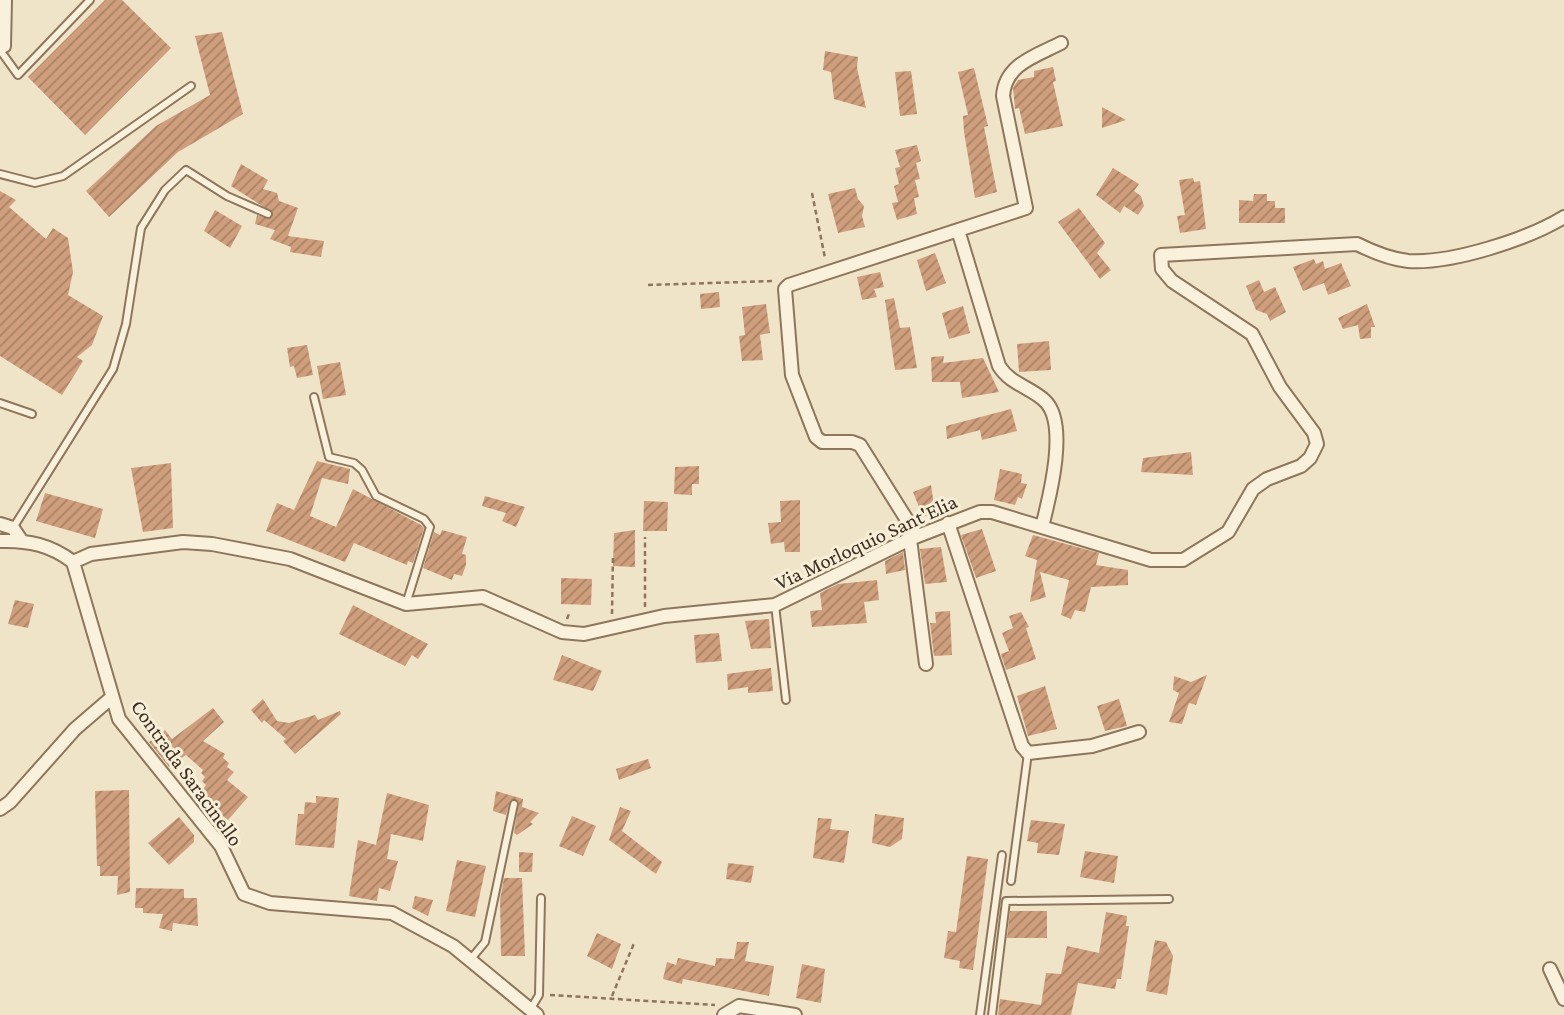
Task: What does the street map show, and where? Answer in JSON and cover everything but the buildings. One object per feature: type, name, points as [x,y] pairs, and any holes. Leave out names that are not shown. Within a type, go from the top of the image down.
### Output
[{"type":"street","points":[[0,49],[4,46],[5,0]]},
{"type":"street","points":[[926,664],[913,538],[860,445],[852,442],[822,442],[816,437],[792,375],[785,289],[789,285],[1026,208],[1003,96],[1004,83],[1013,68],[1061,43]]},
{"type":"street","name":"Via Morloquio Sant'Elia","points":[[73,562],[91,554],[183,542],[212,544],[290,559],[406,604],[483,597],[562,632],[584,634],[644,620],[775,605],[913,538],[980,512],[992,512],[1151,560],[1183,560],[1228,532],[1253,489],[1267,478],[1301,466],[1310,458],[1317,444],[1314,433],[1280,387],[1252,334],[1172,281],[1162,269],[1161,255],[1357,244],[1379,255],[1409,261],[1440,258],[1517,240],[1564,217]]},
{"type":"street","points":[[958,230],[999,366],[1013,383],[1044,399],[1053,415],[1056,463],[1042,527]]},
{"type":"street","points":[[948,523],[1022,746],[1027,753],[1092,746],[1139,732]]},
{"type":"street","points":[[0,524],[13,528],[21,540]]},
{"type":"street","points":[[0,541],[21,540],[55,549],[73,562]]},
{"type":"street","name":"Contrada Saracinello","points":[[73,562],[119,719],[221,846],[244,894],[270,903],[392,913],[453,946],[533,1012]]},
{"type":"street","points":[[0,809],[10,802],[75,729],[111,698]]},
{"type":"street","points":[[1550,969],[1564,999]]},
{"type":"street","points":[[725,1014],[738,1006],[796,1015]]},
{"type":"lane","points":[[0,49],[18,75],[90,0]]},
{"type":"lane","points":[[0,174],[35,183],[63,176],[191,86]]},
{"type":"lane","points":[[13,528],[113,369],[126,324],[141,228],[165,190],[186,170],[227,196],[268,214]]},
{"type":"lane","points":[[314,397],[329,457],[355,463],[362,470],[376,496],[424,519],[430,527],[406,604]]},
{"type":"lane","points":[[0,403],[32,414]]},
{"type":"lane","points":[[775,605],[786,700]]},
{"type":"lane","points":[[1011,881],[1027,753]]},
{"type":"lane","points":[[470,960],[485,942],[514,804]]},
{"type":"lane","points":[[981,1015],[1002,855]]},
{"type":"lane","points":[[533,1012],[540,995],[541,898]]},
{"type":"lane","points":[[992,1015],[1006,901],[1169,899]]},
{"type":"path","points":[[812,193],[828,272]]},
{"type":"path","points":[[648,285],[773,280],[785,289]]},
{"type":"path","points":[[644,620],[645,537]]},
{"type":"path","points":[[612,628],[613,555]]},
{"type":"path","points":[[612,996],[635,941]]},
{"type":"path","points":[[540,995],[612,996],[716,1005],[725,1014]]}]
